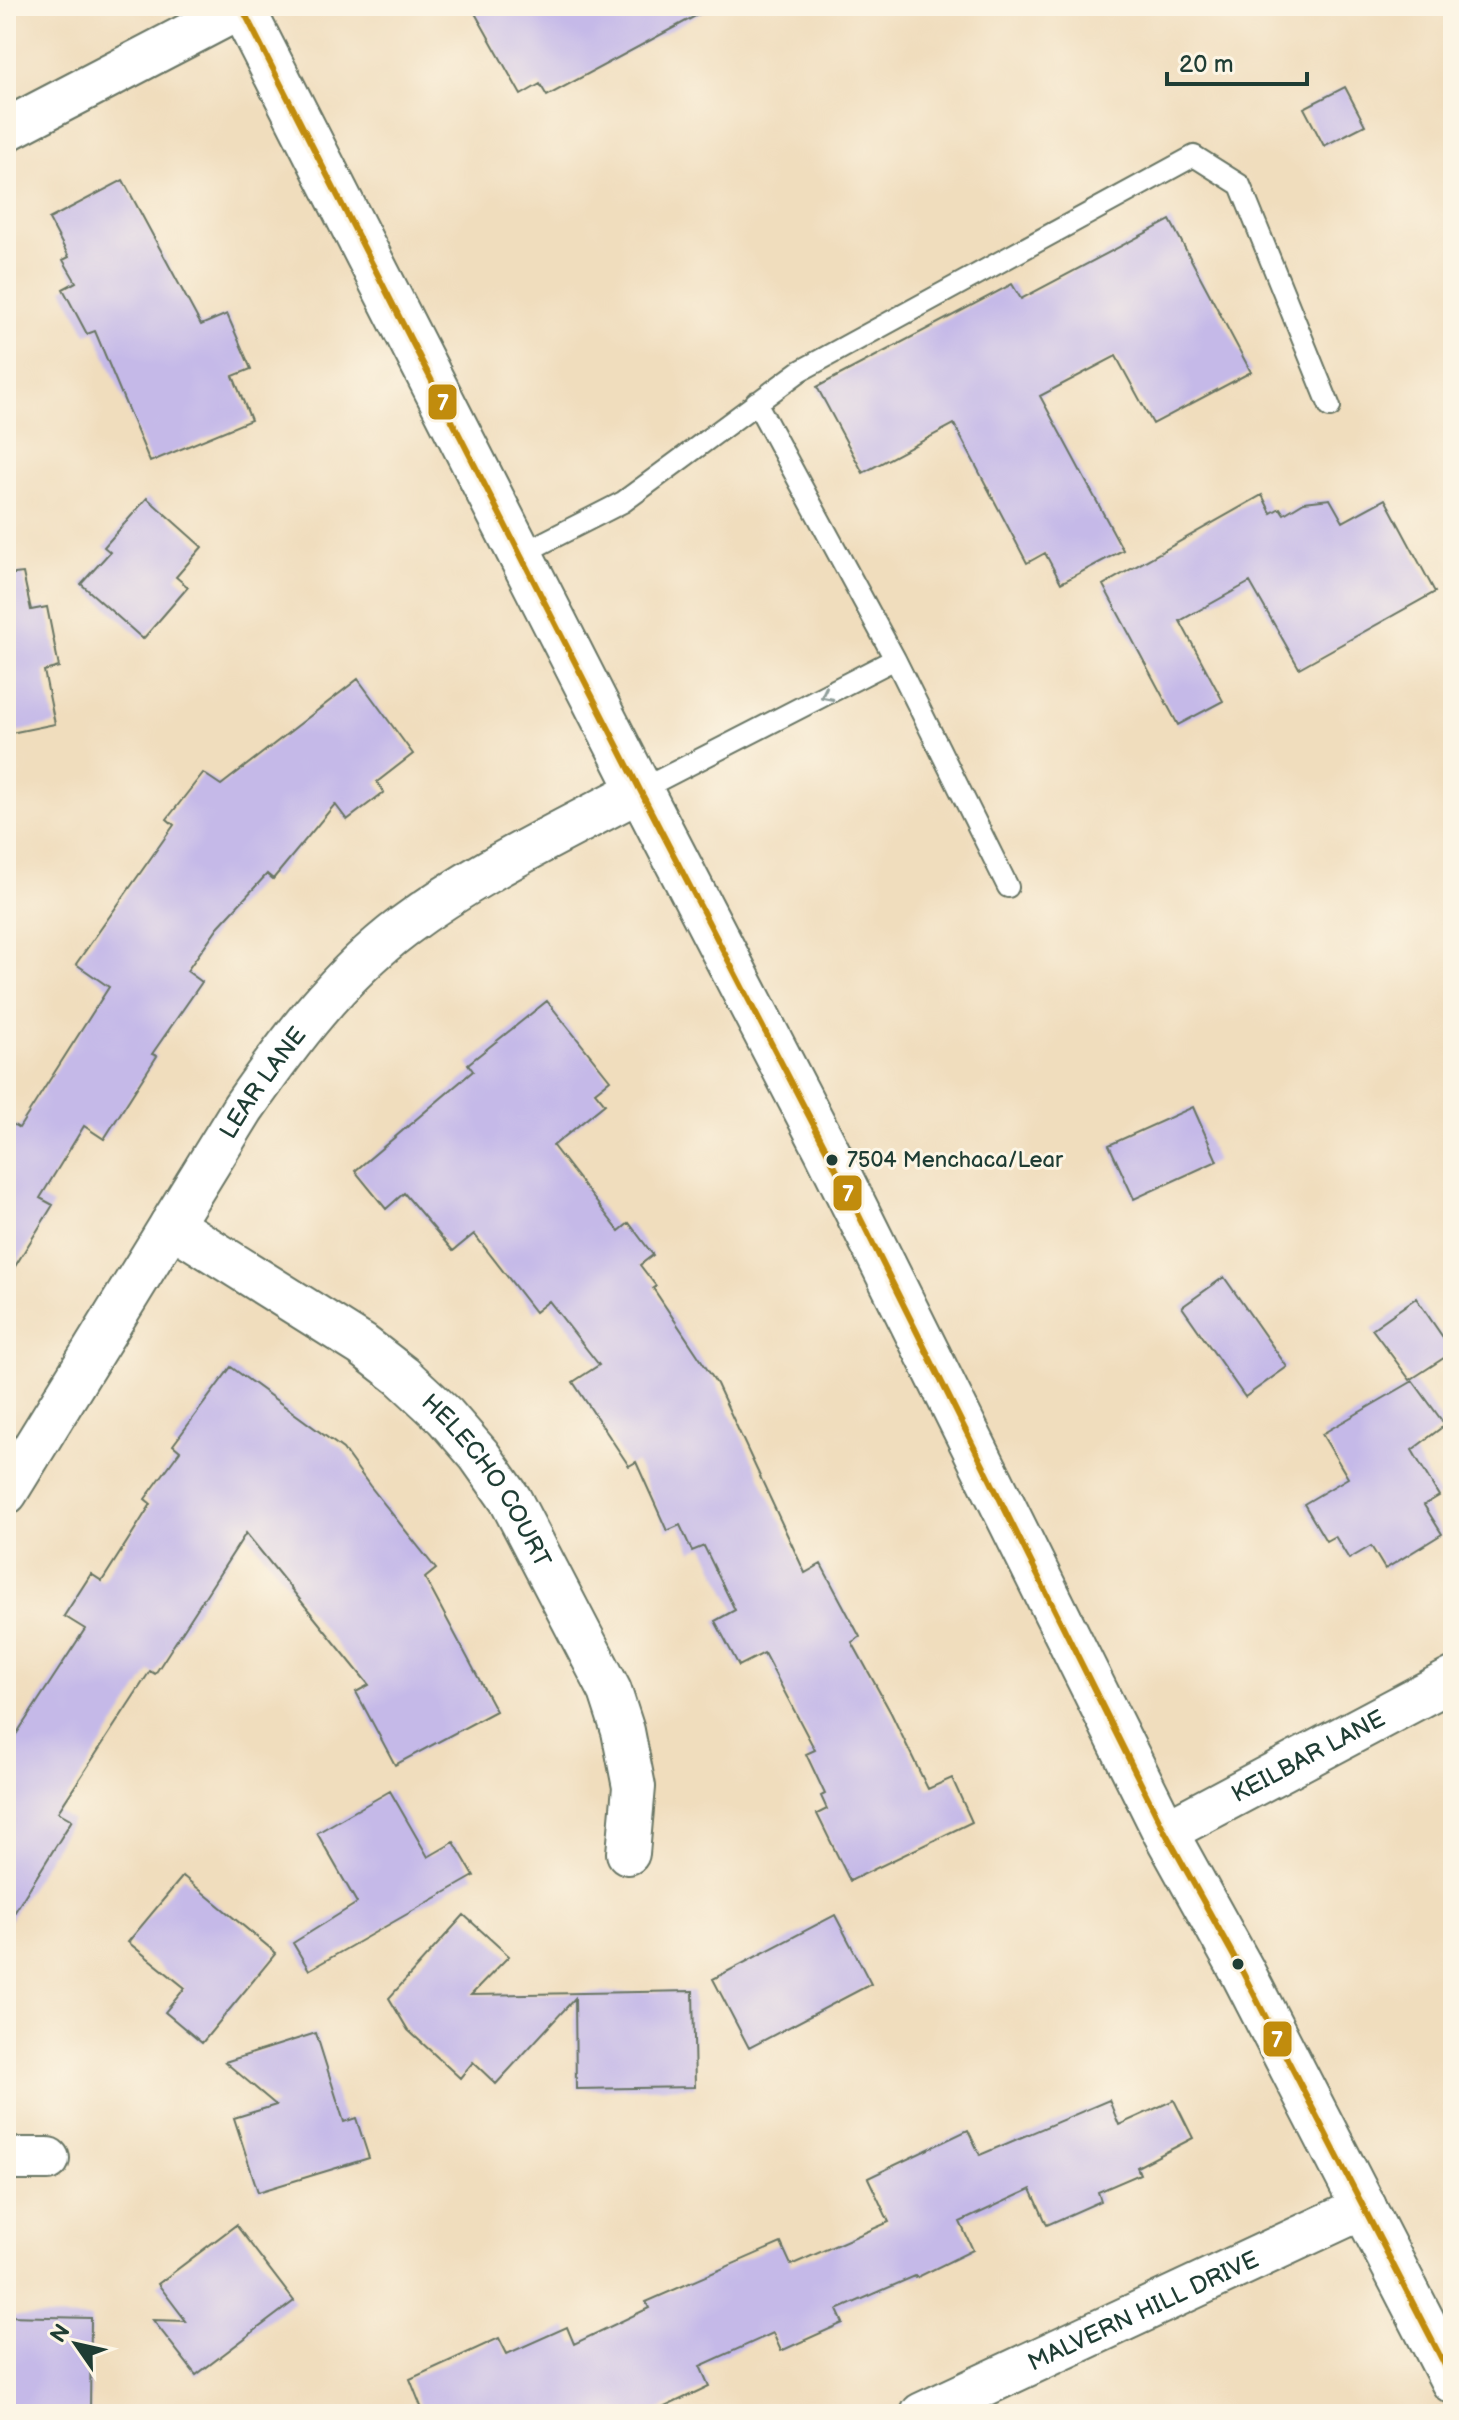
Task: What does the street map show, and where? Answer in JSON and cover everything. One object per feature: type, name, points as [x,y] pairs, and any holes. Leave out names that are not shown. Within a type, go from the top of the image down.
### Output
[{"type":"main road","points":[[242,7],[826,1149],[1165,1832],[1242,1971],[1453,2381]]},
{"type":"street","points":[[6,130],[242,7]]},
{"type":"street","name":"LEAR LANE","points":[[6,1493],[243,1108],[282,1052],[318,1009],[354,970],[401,928],[459,887],[640,790]]},
{"type":"street","name":"HELECHO COURT","points":[[171,1225],[362,1345],[445,1416],[479,1455],[510,1499],[610,1691],[623,1731],[634,1787],[628,1853]]},
{"type":"street","name":"KEILBAR LANE","points":[[1165,1832],[1453,1679]]},
{"type":"street","points":[[6,2159],[48,2159]]},
{"type":"street","name":"MALVERN HILL DRIVE","points":[[922,2414],[1365,2207]]},
{"type":"lane","points":[[521,554],[623,502],[800,371],[1194,156],[1240,185],[1330,407]]},
{"type":"lane","points":[[756,402],[895,659],[1008,887]]},
{"type":"lane","points":[[640,790],[895,659]]},
{"type":"building","points":[[471,6],[714,6],[547,96],[540,84],[521,95]]},
{"type":"building","points":[[1345,87],[1365,125],[1324,146],[1304,108]]},
{"type":"building","points":[[123,180],[201,325],[227,314],[251,369],[233,376],[251,420],[150,462],[95,331],[87,334],[63,289],[76,282],[63,260],[69,257],[49,219]]},
{"type":"building","points":[[1170,220],[1251,372],[1153,424],[1116,356],[1040,396],[1123,550],[1061,583],[1045,553],[1027,563],[954,424],[863,473],[817,387],[1012,284],[1021,299]]},
{"type":"building","points":[[1262,495],[1271,513],[1280,508],[1284,514],[1304,502],[1330,499],[1343,522],[1385,499],[1435,592],[1299,668],[1250,582],[1180,621],[1223,701],[1178,725],[1103,585]]},
{"type":"building","points":[[147,498],[202,547],[176,577],[188,587],[143,639],[81,584],[110,552],[104,547]]},
{"type":"building","points":[[23,573],[31,610],[47,607],[59,667],[44,671],[55,724],[6,734],[6,575]]},
{"type":"building","points":[[358,679],[413,754],[377,782],[384,792],[347,820],[335,804],[273,879],[267,874],[218,927],[187,971],[202,982],[152,1054],[157,1056],[104,1139],[84,1126],[40,1198],[53,1205],[6,1281],[6,1120],[19,1128],[109,987],[76,964],[174,825],[167,819],[203,773],[221,785]]},
{"type":"building","points":[[547,1001],[610,1080],[595,1092],[605,1104],[553,1146],[619,1231],[629,1223],[653,1255],[640,1265],[717,1384],[805,1573],[821,1564],[860,1637],[852,1642],[928,1789],[952,1778],[972,1822],[850,1881],[817,1814],[827,1809],[821,1796],[825,1794],[806,1754],[815,1750],[764,1653],[739,1666],[715,1621],[735,1610],[704,1546],[692,1551],[680,1525],[667,1531],[636,1462],[629,1466],[573,1382],[599,1365],[549,1301],[535,1312],[474,1234],[453,1251],[404,1193],[386,1209],[355,1171],[473,1071],[468,1064]]},
{"type":"building","points":[[1193,1107],[1217,1161],[1134,1199],[1109,1145]]},
{"type":"building","points":[[1224,1277],[1287,1367],[1245,1397],[1182,1307]]},
{"type":"building","points":[[1416,1298],[1453,1352],[1410,1380],[1372,1329]]},
{"type":"building","points":[[231,1367],[343,1449],[436,1569],[425,1578],[496,1711],[395,1765],[356,1692],[369,1685],[246,1533],[155,1674],[150,1671],[58,1812],[72,1820],[6,1926],[6,1750],[85,1629],[64,1616],[91,1574],[102,1581],[151,1504],[145,1499],[180,1451],[173,1445]]},
{"type":"building","points":[[1413,1381],[1445,1425],[1412,1450],[1439,1496],[1424,1505],[1442,1534],[1385,1569],[1371,1546],[1349,1559],[1335,1536],[1326,1541],[1304,1504],[1348,1478],[1322,1434]]},
{"type":"building","points":[[390,1791],[428,1857],[454,1842],[474,1876],[309,1970],[293,1943],[357,1903],[317,1833]]},
{"type":"building","points":[[183,1876],[276,1953],[202,2043],[165,2012],[185,1988],[128,1942]]},
{"type":"building","points":[[464,1915],[509,1956],[471,1995],[693,1991],[695,2087],[576,2089],[575,1998],[496,2084],[473,2062],[460,2078],[408,2030],[389,1998]]},
{"type":"building","points":[[835,1915],[871,1984],[749,2048],[713,1979]]},
{"type":"building","points":[[316,2033],[344,2122],[356,2118],[369,2158],[258,2192],[234,2118],[276,2105],[225,2062]]},
{"type":"building","points":[[1109,2100],[1119,2125],[1174,2100],[1193,2138],[1137,2167],[1140,2174],[1098,2192],[1101,2201],[1047,2225],[1031,2189],[960,2222],[973,2250],[916,2278],[837,2310],[843,2323],[781,2351],[773,2333],[700,2366],[709,2386],[650,2414],[424,2414],[410,2379],[499,2338],[507,2354],[567,2327],[574,2344],[649,2308],[646,2302],[781,2243],[791,2265],[889,2222],[868,2178],[968,2130],[980,2155]]},
{"type":"building","points":[[236,2225],[294,2301],[196,2375],[153,2320],[186,2321],[158,2284]]},
{"type":"building","points":[[6,2316],[91,2318],[90,2414],[6,2414]]},
{"type":"transit line","name":"7","points":[[241,6],[826,1149],[1165,1832],[1242,1971],[1453,2381]]},
{"type":"place","name":"7504 Menchaca/Lear","points":[[832,1160]]}]
